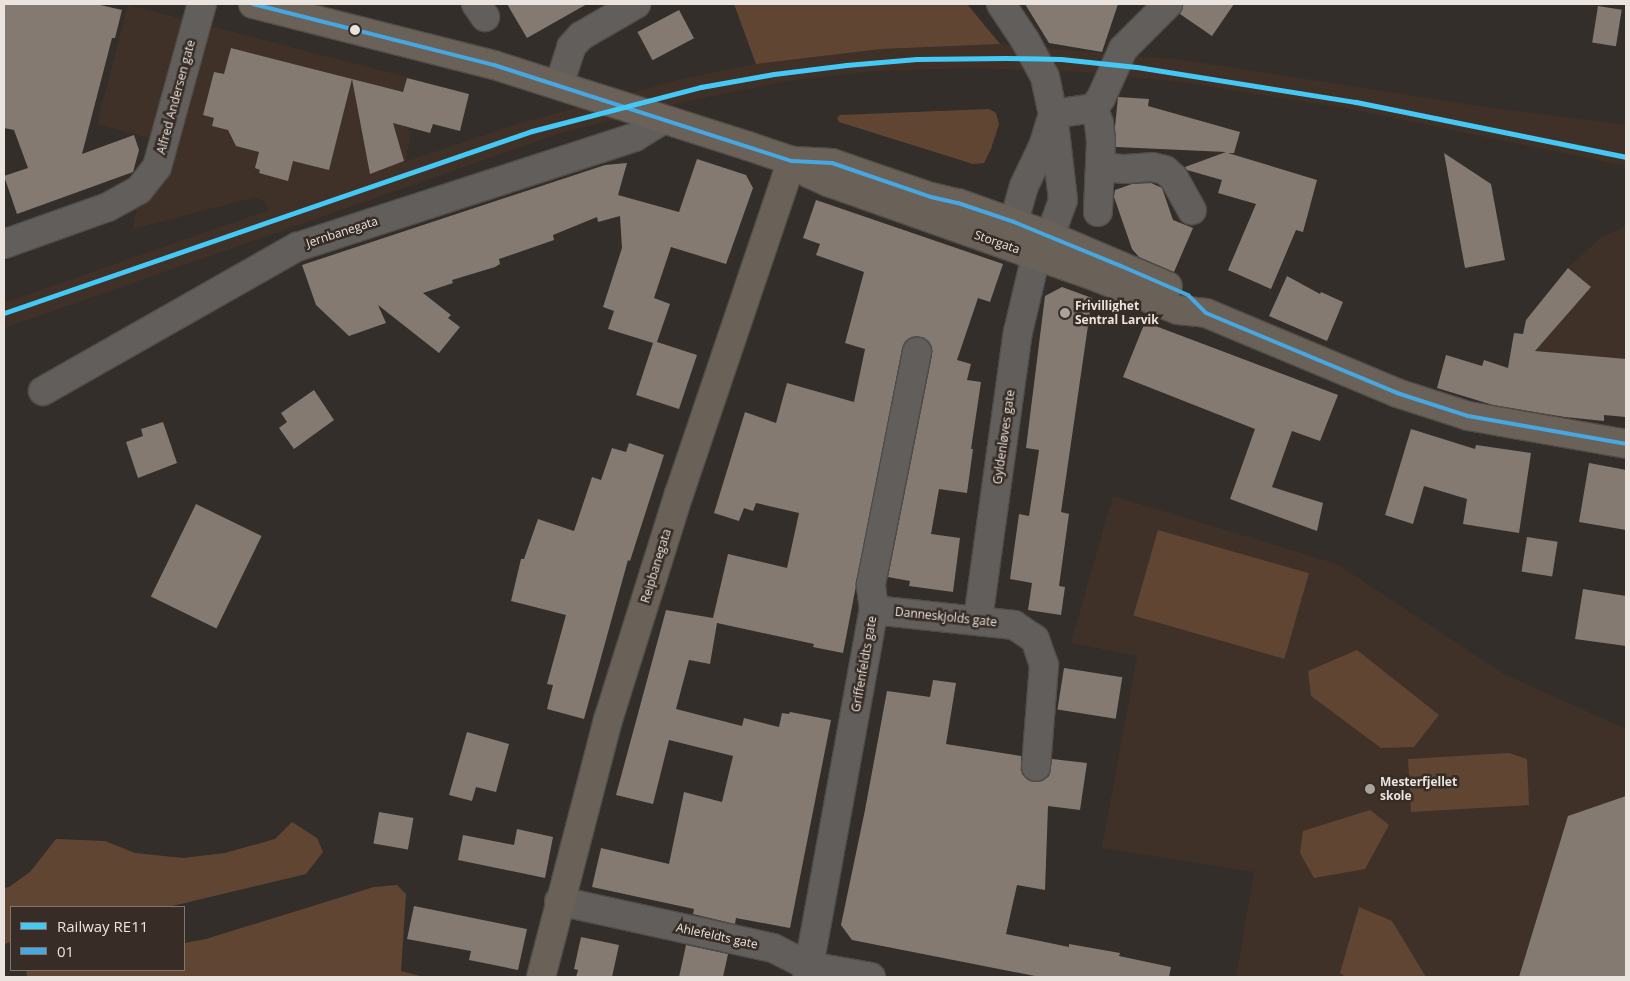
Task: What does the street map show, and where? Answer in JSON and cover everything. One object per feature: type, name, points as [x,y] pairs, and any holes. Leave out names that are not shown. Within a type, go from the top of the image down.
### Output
[{"type":"main road","name":"Storgata","points":[[253,4],[484,63],[559,85],[792,161],[832,163],[1014,222]]},
{"type":"main road","name":"Storgata","points":[[792,161],[810,174],[828,182],[1037,248],[1178,310],[1206,313],[1397,393],[1468,416],[1626,444]]},
{"type":"main road","name":"Reipbanegata","points":[[541,977],[559,901],[608,720],[659,556],[792,161]]},
{"type":"street","name":"Alfred Andersen gate","points":[[4,244],[108,207],[139,190],[157,167],[202,4]]},
{"type":"street","points":[[559,85],[570,47],[581,36],[636,4]]},
{"type":"street","name":"Gyldenløves gate","points":[[978,619],[1018,332],[1037,248],[1063,200],[1053,114],[1045,77],[1025,40],[1000,4]]},
{"type":"street","points":[[1037,248],[1014,222],[1024,186],[1044,144],[1053,114],[1094,108],[1101,98],[1123,49],[1168,4]]},
{"type":"street","points":[[1094,108],[1099,123],[1098,212]]},
{"type":"street","name":"Jernbanegata","points":[[43,391],[297,247],[635,137],[662,120]]},
{"type":"street","points":[[1100,167],[1125,169],[1152,167],[1165,170],[1174,178],[1192,210]]},
{"type":"street","name":"Griffenfeldts gate","points":[[808,972],[874,610],[870,584],[917,352]]},
{"type":"street","name":"Danneskjolds gate","points":[[874,610],[978,619],[1014,625],[1035,640],[1044,665],[1036,767]]},
{"type":"street","name":"Ahlefeldts gate","points":[[559,901],[773,948],[808,972],[871,977]]},
{"type":"shaded area","points":[[734,4],[967,4],[1000,44],[881,49],[756,64]]},
{"type":"shaded area","points":[[128,5],[407,77],[395,118],[411,132],[405,162],[521,123],[682,79],[756,64],[881,49],[1000,44],[1183,60],[1492,108],[1626,125],[1626,166],[1350,109],[1180,82],[1083,72],[971,68],[875,71],[787,81],[688,101],[561,133],[4,328],[4,303],[269,210],[264,202],[256,197],[133,229],[149,138],[97,124]]},
{"type":"shaded area","points":[[989,109],[996,113],[999,124],[991,149],[984,163],[973,164],[839,122],[837,118],[840,115]]},
{"type":"shaded area","points":[[1626,226],[1626,417],[1604,415],[1604,421],[1523,413],[1537,306],[1568,268],[1599,239]]},
{"type":"shaded area","name":"Mesterfjellet skole","points":[[1113,496],[1337,564],[1504,674],[1626,729],[1626,977],[1236,977],[1254,872],[1102,848],[1137,656],[1071,643]]},
{"type":"shaded area","points":[[1158,530],[1309,573],[1284,659],[1133,616]]},
{"type":"shaded area","points":[[1357,650],[1439,715],[1414,747],[1381,748],[1311,696],[1308,671]]},
{"type":"shaded area","points":[[1509,753],[1527,759],[1529,805],[1411,812],[1408,759]]},
{"type":"shaded area","points":[[1370,810],[1389,825],[1365,869],[1314,878],[1300,853],[1303,831]]},
{"type":"shaded area","points":[[292,822],[317,838],[323,852],[306,874],[172,906],[10,906],[10,942],[4,944],[4,888],[9,887],[30,872],[56,839],[105,841],[135,853],[183,858],[225,853],[275,839]]},
{"type":"shaded area","points":[[397,885],[406,894],[401,971],[424,977],[27,977],[26,971],[185,971],[185,943],[206,939],[374,887]]},
{"type":"shaded area","points":[[1359,907],[1392,921],[1426,977],[1346,977],[1340,973]]},
{"type":"building","points":[[4,4],[96,4],[122,10],[115,38],[112,38],[82,154],[134,135],[139,150],[133,172],[17,214],[4,176],[28,168],[14,130],[4,128]]},
{"type":"building","points":[[507,4],[587,4],[527,38]]},
{"type":"building","points":[[1025,4],[1118,4],[1102,52],[1049,43]]},
{"type":"building","points":[[1183,4],[1234,4],[1212,36],[1180,14]]},
{"type":"building","points":[[1598,6],[1622,10],[1616,46],[1592,43]]},
{"type":"building","points":[[679,10],[694,38],[653,60],[638,32]]},
{"type":"building","points":[[231,48],[352,79],[329,170],[293,161],[288,181],[259,173],[260,170],[255,168],[259,152],[236,146],[228,130],[212,126],[214,118],[203,115],[214,72],[224,74]]},
{"type":"building","points":[[407,78],[469,94],[460,131],[433,124],[430,133],[393,123],[404,161],[370,174],[352,79],[403,92]]},
{"type":"building","points":[[1118,97],[1149,99],[1148,106],[1240,132],[1234,153],[1228,153],[1317,180],[1303,232],[1296,230],[1271,289],[1228,270],[1256,204],[1218,193],[1222,180],[1187,170],[1185,167],[1226,152],[1116,147],[1115,127]]},
{"type":"building","points":[[1444,153],[1491,184],[1505,260],[1465,268]]},
{"type":"building","points":[[697,159],[746,175],[753,188],[726,264],[671,247],[654,298],[670,304],[657,342],[697,355],[679,409],[636,395],[653,343],[608,329],[614,311],[603,307],[622,248],[620,216],[598,222],[597,217],[553,235],[554,240],[499,259],[500,264],[495,267],[452,280],[453,283],[423,293],[451,315],[448,318],[460,327],[439,353],[378,305],[386,323],[349,336],[316,305],[302,265],[605,165],[627,163],[618,195],[679,212]]},
{"type":"building","points":[[1151,183],[1162,188],[1173,220],[1193,228],[1174,272],[1139,257],[1132,249],[1114,197],[1115,190],[1132,184]]},
{"type":"building","points":[[816,200],[1003,264],[990,302],[978,298],[957,360],[971,364],[967,380],[981,382],[971,449],[973,449],[967,493],[939,489],[931,534],[960,538],[953,592],[909,586],[910,581],[888,577],[932,355],[932,347],[928,341],[920,337],[912,337],[906,341],[902,349],[843,653],[813,647],[814,644],[717,623],[710,664],[689,660],[676,709],[742,726],[744,718],[779,727],[782,713],[789,714],[790,712],[831,720],[790,928],[736,918],[735,924],[693,914],[694,909],[592,887],[601,848],[669,864],[684,792],[722,802],[733,756],[669,740],[653,804],[616,795],[666,610],[713,618],[728,554],[787,568],[799,513],[756,503],[753,511],[744,508],[739,521],[714,513],[745,412],[776,423],[787,383],[854,402],[865,349],[845,343],[864,272],[816,255],[820,244],[803,238]]},
{"type":"building","points":[[1568,268],[1591,287],[1535,351],[1626,359],[1626,417],[1604,415],[1604,421],[1565,417],[1493,405],[1437,388],[1446,355],[1482,366],[1484,360],[1508,368],[1514,333],[1523,334],[1526,320]]},
{"type":"building","points":[[1287,276],[1320,294],[1321,292],[1343,302],[1327,341],[1269,316]]},
{"type":"building","points":[[1062,287],[1092,298],[1061,512],[1069,514],[1059,586],[1065,587],[1061,615],[1028,610],[1032,583],[1010,579],[1019,514],[1029,516],[1039,450],[1026,448],[1045,296]]},
{"type":"building","points":[[1145,322],[1338,395],[1320,441],[1292,431],[1272,487],[1323,503],[1317,531],[1230,499],[1255,429],[1123,377]]},
{"type":"building","points":[[314,390],[334,420],[294,449],[279,428],[287,422],[281,413]]},
{"type":"building","points":[[163,422],[177,463],[138,478],[126,442],[143,436],[141,429]]},
{"type":"building","points":[[1411,429],[1475,449],[1476,445],[1531,453],[1519,533],[1463,524],[1467,499],[1424,486],[1413,524],[1385,515]]},
{"type":"building","points":[[629,443],[664,455],[630,561],[628,560],[584,719],[547,709],[553,685],[547,684],[566,615],[511,601],[521,559],[524,559],[538,519],[574,531],[592,477],[601,480],[612,448],[626,452]]},
{"type":"building","points":[[1589,463],[1626,470],[1626,530],[1579,522]]},
{"type":"building","points":[[196,504],[262,536],[216,629],[151,597]]},
{"type":"building","points":[[1527,537],[1558,542],[1552,576],[1522,572]]},
{"type":"building","points":[[1583,589],[1626,596],[1626,646],[1575,639]]},
{"type":"building","points":[[1064,668],[1122,677],[1116,719],[1057,709]]},
{"type":"building","points":[[933,680],[956,683],[946,744],[1021,756],[1022,774],[1028,780],[1034,782],[1042,781],[1049,776],[1052,759],[1087,763],[1080,810],[1048,806],[1045,890],[1017,885],[1006,934],[1069,947],[1069,944],[1120,953],[1119,956],[1171,967],[1169,977],[1040,977],[852,940],[841,925],[887,691],[930,697]]},
{"type":"building","points":[[467,732],[509,744],[496,792],[476,787],[472,801],[449,795]]},
{"type":"building","points":[[1626,796],[1626,977],[1519,977],[1568,816]]},
{"type":"building","points":[[379,812],[413,818],[408,850],[373,844]]},
{"type":"building","points":[[517,829],[553,837],[545,878],[458,860],[463,835],[514,845]]},
{"type":"building","points":[[414,906],[527,929],[518,970],[469,960],[471,951],[407,939]]},
{"type":"building","points":[[581,937],[619,945],[612,977],[576,977],[578,970],[574,969]]},
{"type":"building","points":[[686,945],[728,954],[723,977],[679,977]]},
{"type":"rail line","name":"RE11","points":[[4,313],[532,131],[701,87],[774,74],[846,65],[917,59],[1006,58],[1061,59],[1137,67],[1356,102],[1626,157]]},
{"type":"transit line","name":"01","points":[[253,4],[494,65],[792,161],[832,163],[931,197],[958,203],[1014,222],[1121,266],[1188,295],[1206,313],[1397,393],[1468,416],[1626,444]]},
{"type":"place","name":"Frivillighet Sentral Larvik","points":[[1065,313]]},
{"type":"place","name":"Mesterfjellet skole","points":[[1370,789]]}]
